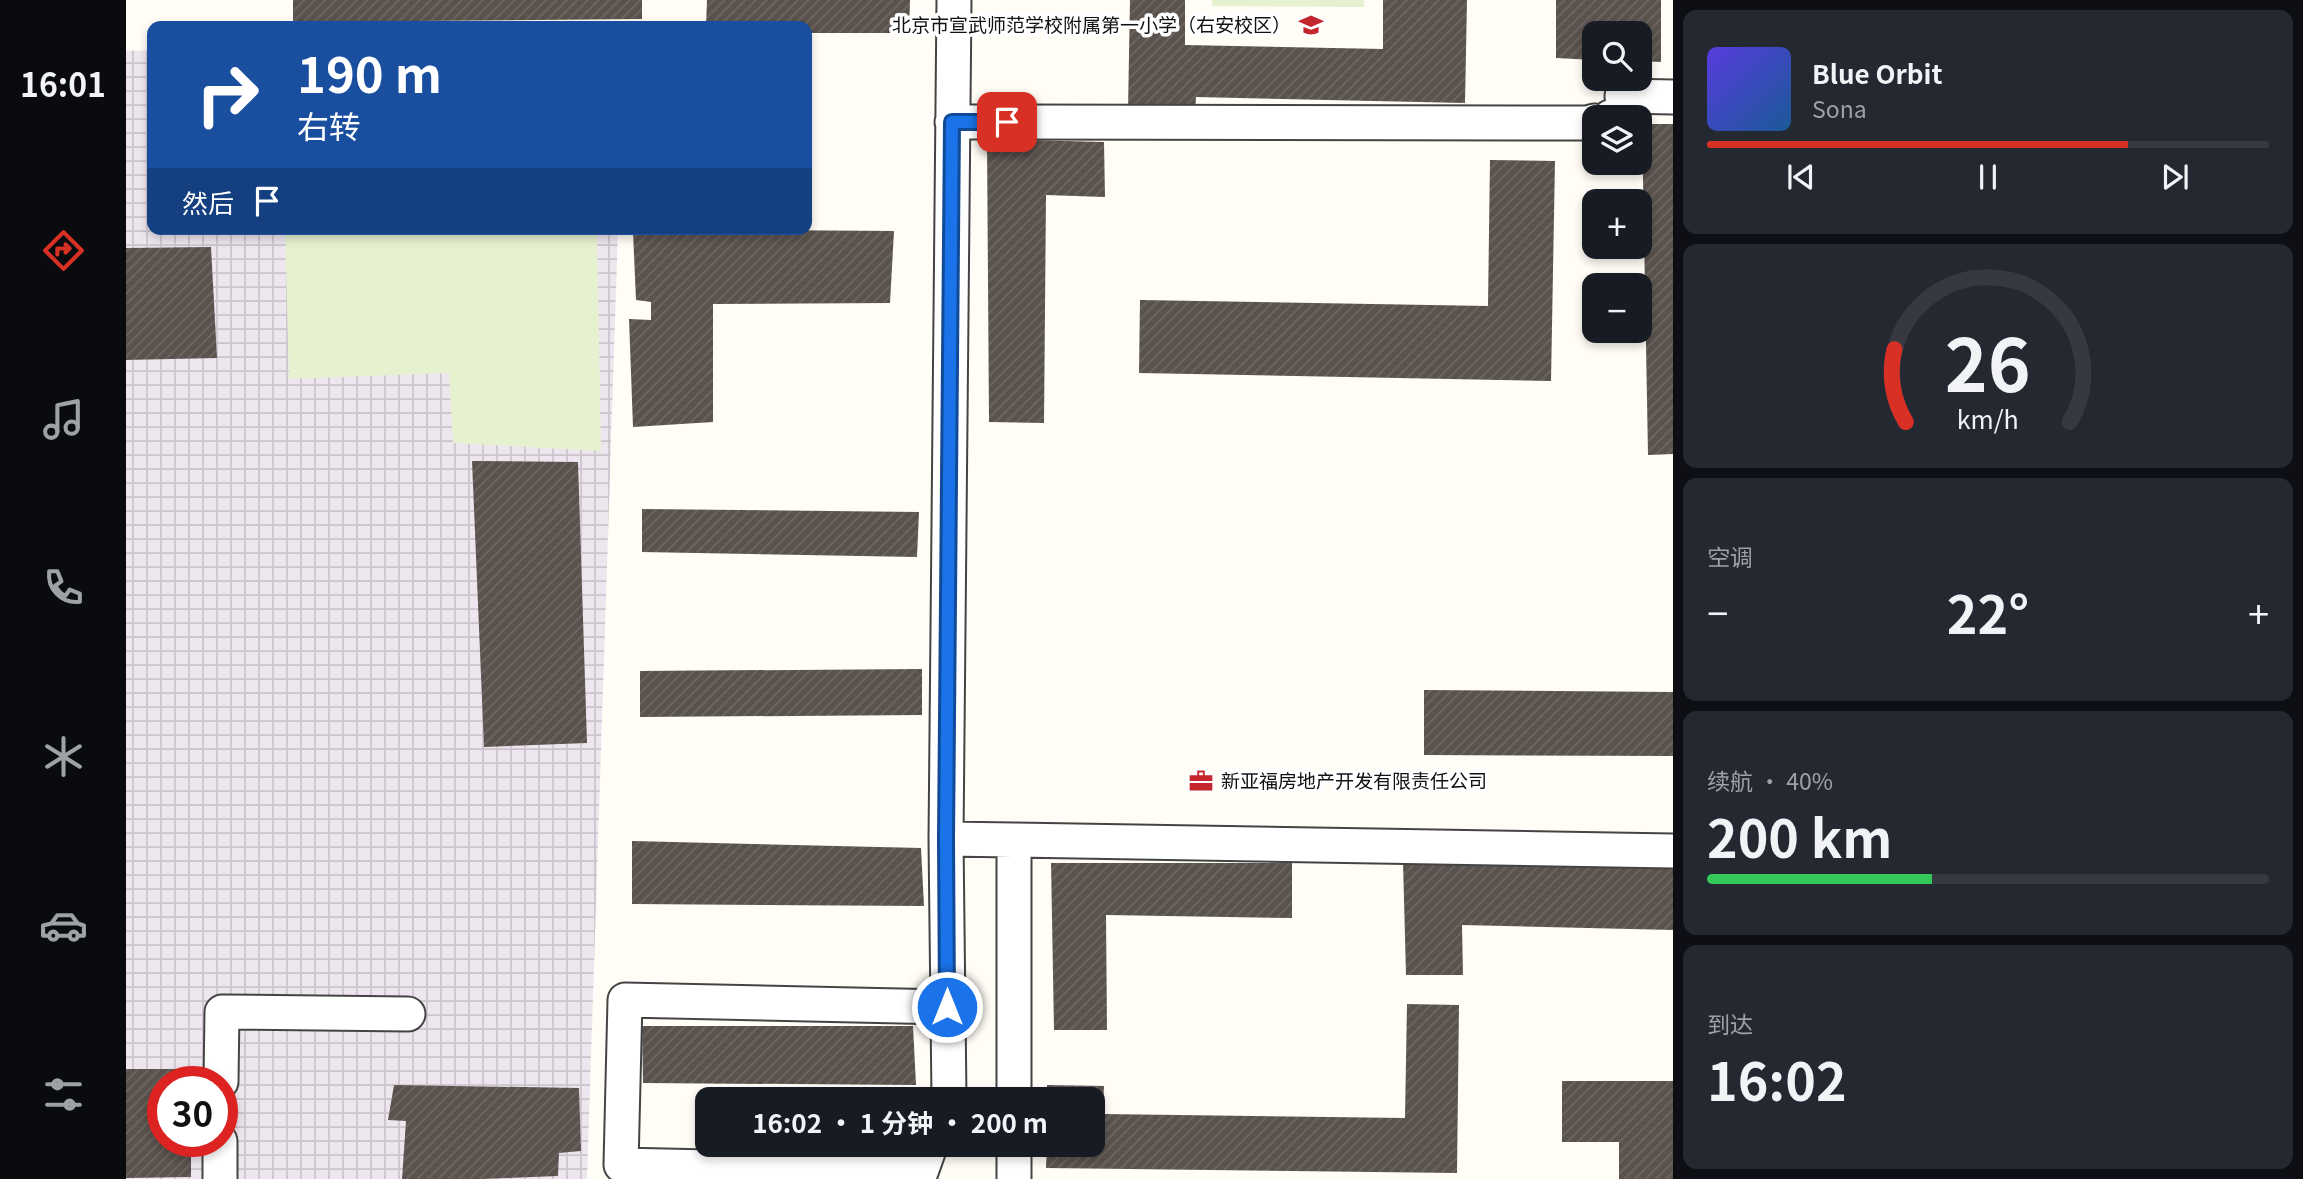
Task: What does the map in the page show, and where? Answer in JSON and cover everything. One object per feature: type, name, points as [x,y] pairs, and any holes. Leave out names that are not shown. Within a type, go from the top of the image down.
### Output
[{"type":"street","points":[[949,1087],[946,839],[954,0]]},
{"type":"street","points":[[1623,105],[1622,96],[1673,97]]},
{"type":"street","points":[[952,122],[1582,121]]},
{"type":"street","points":[[946,839],[1673,851]]},
{"type":"street","points":[[1014,840],[1014,1087]]},
{"type":"street","points":[[926,1157],[920,1172],[621,1165],[625,1000],[947,1007]]},
{"type":"street","points":[[221,1066],[222,1012],[408,1014]]},
{"type":"street","points":[[220,1157],[220,1179]]},
{"type":"street","points":[[1014,1157],[1014,1179]]},
{"type":"shaded area","points":[[147,50],[147,235],[618,235],[587,1179],[126,1179],[126,51]]},
{"type":"green space","points":[[1212,0],[1364,0],[1364,7],[1212,6]]},
{"type":"green space","points":[[285,235],[597,235],[601,451],[453,443],[449,373],[289,379]]},
{"type":"building","points":[[293,0],[642,0],[642,19],[293,21]]},
{"type":"building","points":[[707,0],[910,0],[909,33],[812,33],[812,21],[706,21]]},
{"type":"building","points":[[1130,0],[1185,0],[1185,45],[1383,49],[1383,0],[1467,0],[1465,103],[1196,97],[1195,112],[1128,111]]},
{"type":"building","points":[[1556,0],[1661,0],[1661,62],[1652,62],[1652,21],[1582,21],[1582,59],[1556,58]]},
{"type":"building","points":[[1652,124],[1673,124],[1673,454],[1648,455],[1646,343],[1652,343],[1652,273],[1645,273],[1644,259],[1652,259],[1652,189],[1643,189],[1643,175],[1652,175]]},
{"type":"building","points":[[987,139],[1104,142],[1105,197],[1046,195],[1044,423],[989,422]]},
{"type":"building","points":[[1490,160],[1555,161],[1551,381],[1139,373],[1140,300],[1488,306]]},
{"type":"building","points":[[812,230],[894,231],[890,303],[713,304],[713,422],[633,427],[629,319],[651,320],[651,302],[636,300],[633,235],[812,235]]},
{"type":"building","points":[[211,247],[217,358],[126,360],[126,248]]},
{"type":"building","points":[[472,461],[578,462],[587,743],[484,747]]},
{"type":"building","points":[[642,509],[919,512],[917,557],[642,552]]},
{"type":"building","points":[[922,669],[922,715],[640,717],[640,671]]},
{"type":"building","points":[[1424,690],[1673,692],[1673,756],[1424,755]]},
{"type":"building","points":[[632,841],[921,848],[924,906],[632,904]]},
{"type":"building","points":[[1403,862],[1673,867],[1673,930],[1462,925],[1463,975],[1406,975]]},
{"type":"building","points":[[1051,863],[1292,863],[1292,918],[1106,915],[1107,1030],[1054,1030]]},
{"type":"building","points":[[1407,1004],[1459,1005],[1457,1173],[1046,1168],[1046,1157],[1105,1157],[1105,1114],[1405,1118]]},
{"type":"building","points":[[642,1026],[913,1026],[916,1085],[643,1083]]},
{"type":"building","points":[[126,1069],[147,1069],[147,1157],[191,1157],[191,1177],[126,1178]]},
{"type":"building","points":[[1562,1081],[1673,1081],[1673,1179],[1619,1179],[1619,1142],[1562,1142]]},
{"type":"building","points":[[394,1085],[579,1088],[581,1151],[559,1153],[558,1176],[402,1179],[406,1121],[388,1120]]},
{"type":"building","points":[[1047,1085],[1104,1086],[1047,1087]]},
{"type":"place","name":"北京市宣武师范学校附属第一小学（右安校区）","points":[[1311,25]]},
{"type":"place","name":"新亚福房地产开发有限责任公司","points":[[1201,781]]},
{"type":"route","points":[[947,1007],[952,122],[1007,122]]}]
